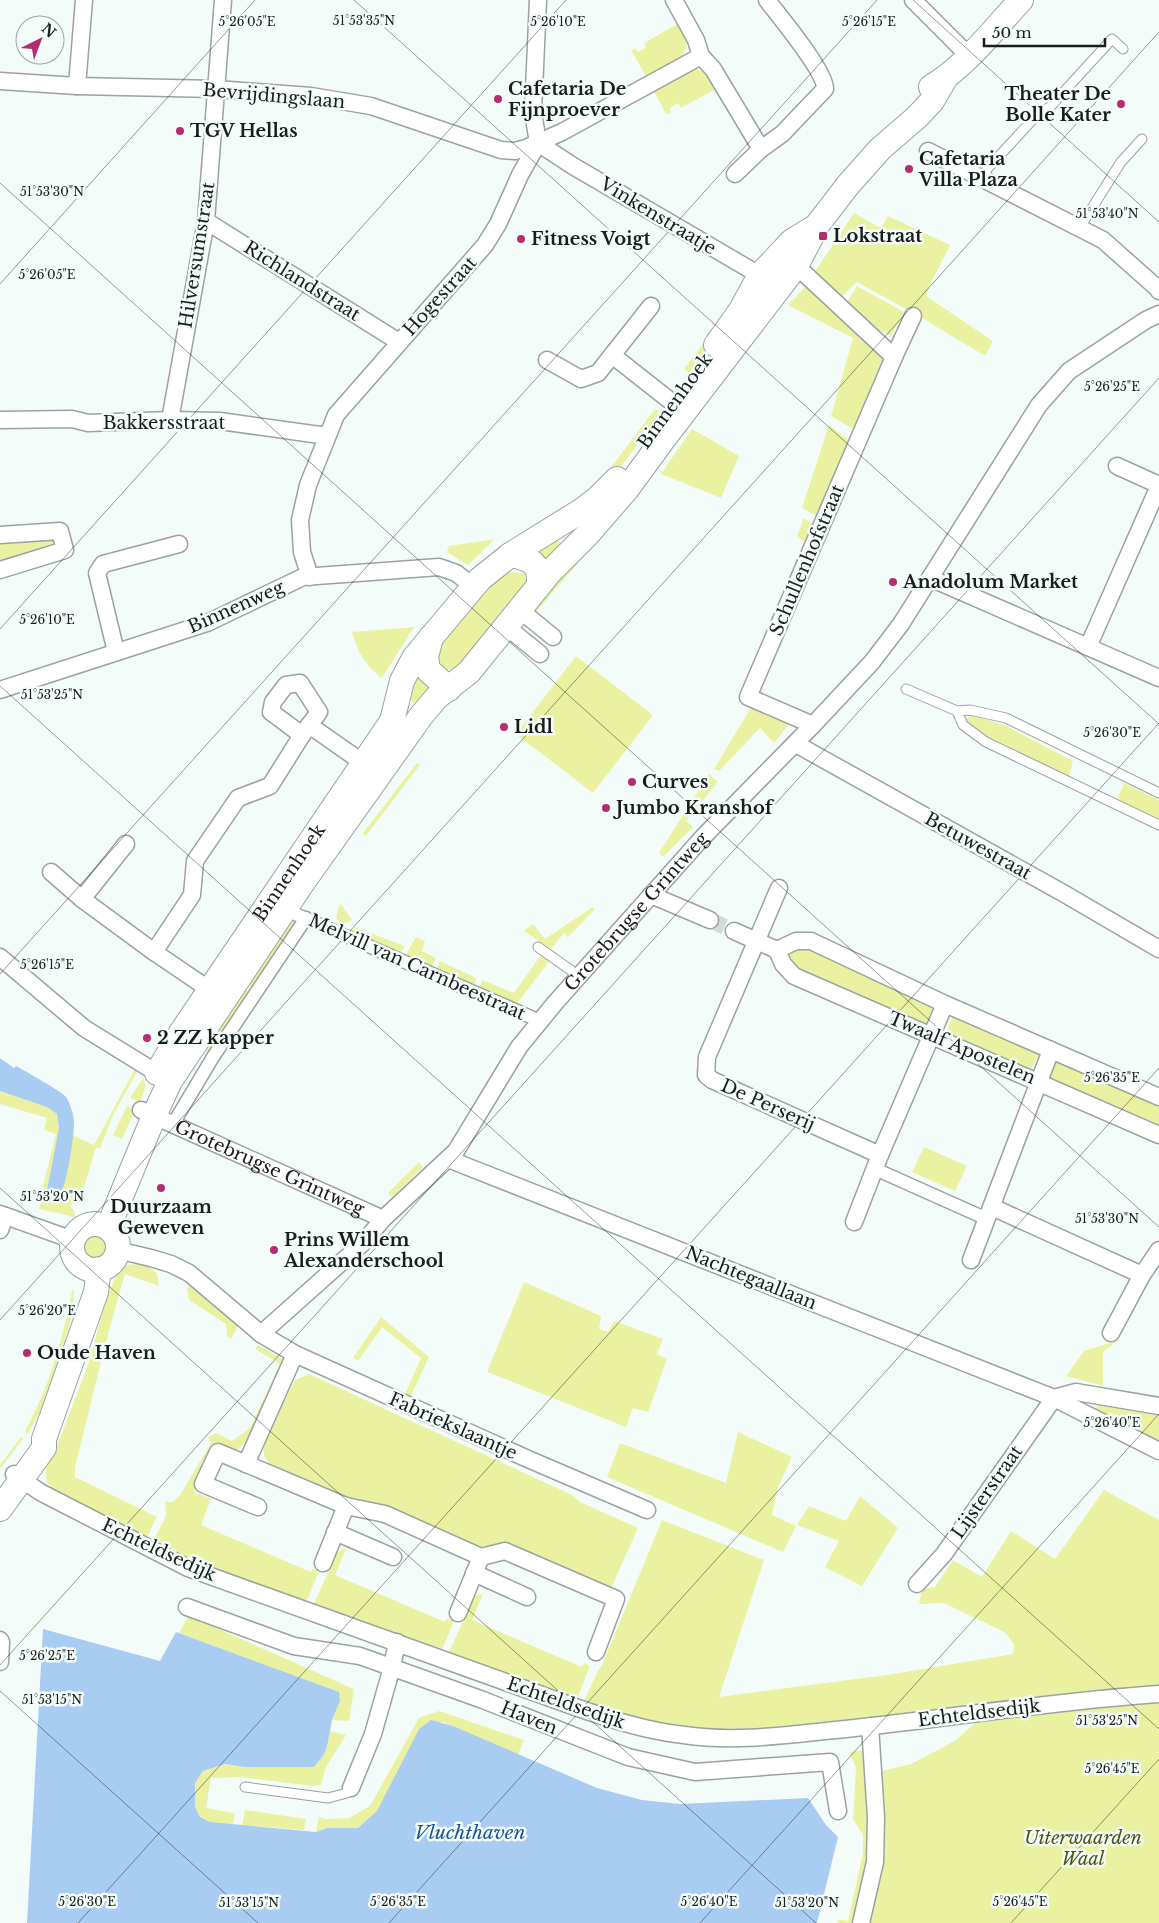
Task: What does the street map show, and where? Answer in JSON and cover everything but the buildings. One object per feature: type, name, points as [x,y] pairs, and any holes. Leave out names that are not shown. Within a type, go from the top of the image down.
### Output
[{"type":"main road","points":[[969,56],[1021,0]]},
{"type":"main road","name":"Binnenhoek","points":[[156,1116],[158,1074],[180,1034],[372,768],[437,697],[469,672],[539,586],[627,489],[662,441],[770,282],[792,241],[818,224],[848,185],[880,149],[907,108],[925,91],[945,79],[969,56]]},
{"type":"main road","name":"Binnenhoek","points":[[158,1074],[301,885],[372,768],[392,721],[399,690],[406,672],[414,658],[470,584],[510,555],[598,498],[614,483],[741,310],[770,282]]},
{"type":"main road","points":[[510,555],[520,556],[533,562],[539,571],[539,586]]},
{"type":"main road","name":"Binnenhoek","points":[[432,635],[426,657],[428,670],[430,674],[449,689]]},
{"type":"main road","name":"Grotebrugse Grintweg","points":[[104,1226],[156,1116]]},
{"type":"main road","points":[[85,1226],[104,1226],[115,1237],[118,1250],[113,1260],[105,1268],[94,1269],[84,1267],[76,1260],[72,1250],[73,1240],[80,1229],[85,1226]]},
{"type":"main road","points":[[0,1509],[12,1480],[44,1448],[44,1439],[96,1292],[94,1269]]},
{"type":"street","points":[[77,86],[84,0]]},
{"type":"street","name":"Hilversumstraat","points":[[170,420],[206,221],[223,0]]},
{"type":"street","points":[[538,0],[533,112],[538,143]]},
{"type":"street","points":[[674,0],[696,40],[700,56],[713,70],[761,149]]},
{"type":"street","points":[[735,174],[761,149],[782,134],[822,93],[825,86],[814,65],[767,0]]},
{"type":"street","points":[[913,0],[969,56]]},
{"type":"street","name":"Bevrijdingslaan","points":[[0,81],[77,86],[216,89],[311,96],[372,106],[501,150],[515,151],[538,143],[574,126],[700,56]]},
{"type":"street","name":"Hogestraat","points":[[310,577],[302,552],[300,520],[308,485],[336,415],[485,245],[498,224],[520,176],[538,143]]},
{"type":"street","name":"Vinkenstraatje","points":[[538,143],[573,166],[770,282]]},
{"type":"street","points":[[928,151],[1103,240],[1158,288],[1159,291]]},
{"type":"street","name":"Richlandstraat","points":[[206,221],[399,342]]},
{"type":"street","points":[[805,274],[894,357]]},
{"type":"street","points":[[547,360],[580,379],[598,373],[651,306]]},
{"type":"street","name":"Grotebrugse Grintweg","points":[[156,1116],[383,1219],[448,1159],[460,1145],[519,1047],[579,976],[703,837],[796,744],[872,662],[901,624],[1039,405],[1069,371],[1146,320],[1159,314]]},
{"type":"street","name":"Schullenhofstraat","points":[[813,725],[748,697],[913,316]]},
{"type":"street","points":[[612,355],[673,403]]},
{"type":"street","name":"Bakkersstraat","points":[[0,420],[72,418],[88,423],[170,420],[220,421],[327,436]]},
{"type":"street","points":[[1088,647],[1159,486],[1117,466]]},
{"type":"street","points":[[0,535],[60,531],[64,550],[0,570]]},
{"type":"street","points":[[116,652],[97,573],[103,564],[179,544]]},
{"type":"street","name":"Binnenweg","points":[[0,690],[207,623],[303,577],[439,567],[456,573],[470,584]]},
{"type":"street","points":[[930,578],[1159,678]]},
{"type":"street","points":[[514,618],[553,637]]},
{"type":"street","points":[[514,618],[540,654]]},
{"type":"street","points":[[154,952],[192,896],[195,861],[238,798],[270,786],[305,730],[372,768]]},
{"type":"street","name":"Betuwestraat","points":[[796,744],[1159,949]]},
{"type":"street","points":[[82,899],[126,844]]},
{"type":"street","points":[[52,872],[82,899],[210,990]]},
{"type":"street","points":[[757,941],[779,888]]},
{"type":"street","points":[[651,895],[710,920]]},
{"type":"street","name":"Melvill van Carnbeestraat","points":[[293,913],[540,1021]]},
{"type":"street","points":[[156,1116],[213,1057],[306,918]]},
{"type":"street","points":[[734,930],[777,950]]},
{"type":"street","name":"De Perserij","points":[[757,941],[707,1057],[706,1075],[712,1080],[877,1162]]},
{"type":"street","name":"Twaalf Apostelen","points":[[1159,1096],[945,1004],[811,942],[796,941],[777,950],[783,964],[794,976],[1039,1081],[1159,1135]]},
{"type":"street","points":[[0,957],[84,1028],[158,1074]]},
{"type":"street","points":[[854,1222],[877,1162],[945,1004]]},
{"type":"street","points":[[971,1260],[1051,1050]]},
{"type":"street","name":"Nachtegaallaan","points":[[448,1159],[1054,1398],[1159,1451]]},
{"type":"street","points":[[877,1162],[990,1213],[1142,1275]]},
{"type":"street","points":[[261,1334],[363,1243],[383,1219]]},
{"type":"street","points":[[2,1220],[73,1240]]},
{"type":"street","name":"Fabriekslaantje","points":[[118,1250],[162,1262],[189,1273],[261,1334],[295,1354],[528,1459],[647,1510]]},
{"type":"street","points":[[1110,1333],[1142,1275],[1159,1250]]},
{"type":"street","points":[[246,1464],[295,1354]]},
{"type":"street","points":[[1054,1398],[1076,1392],[1159,1406]]},
{"type":"street","name":"Lijsterstraat","points":[[917,1584],[944,1554],[1054,1398]]},
{"type":"street","points":[[258,1507],[203,1484],[218,1452],[346,1506],[385,1514],[481,1557],[505,1551],[616,1599],[596,1652]]},
{"type":"street","name":"Echteldsedijk","points":[[12,1480],[48,1496],[188,1568],[618,1722],[654,1731],[686,1736],[752,1738],[1080,1701],[1159,1694]]},
{"type":"street","points":[[323,1563],[346,1506]]},
{"type":"street","points":[[335,1532],[393,1556]]},
{"type":"street","points":[[458,1613],[481,1557]]},
{"type":"street","points":[[474,1573],[527,1597]]},
{"type":"street","name":"Haven","points":[[187,1607],[294,1646],[360,1656],[483,1700],[628,1757],[695,1772],[830,1762],[838,1811]]},
{"type":"street","points":[[0,1640],[0,1662]]},
{"type":"street","points":[[350,1788],[372,1734],[392,1667],[397,1642]]},
{"type":"street","points":[[860,1923],[875,1862],[876,1817],[870,1726]]},
{"type":"lane","points":[[983,179],[987,169],[1038,114],[1050,107],[1112,39],[1123,49]]},
{"type":"lane","points":[[1080,227],[1121,162],[1142,139]]},
{"type":"lane","points":[[906,689],[957,711],[970,710],[1006,718],[1159,793]]},
{"type":"lane","points":[[957,711],[963,725],[986,742],[1159,825]]},
{"type":"lane","points":[[538,946],[579,976]]},
{"type":"lane","points":[[245,1787],[328,1798],[346,1793],[350,1788]]},
{"type":"green space","points":[[679,23],[687,44],[684,53],[681,57],[646,76],[632,52],[633,49],[635,48],[638,52],[646,48],[644,43]]},
{"type":"green space","points":[[693,68],[706,72],[716,89],[681,108],[678,103],[670,108],[671,113],[666,114],[653,90]]},
{"type":"green space","points":[[854,213],[881,228],[888,216],[950,245],[926,296],[993,341],[985,356],[857,282],[840,298],[814,273]]},
{"type":"green space","points":[[808,284],[886,357],[853,429],[831,416],[853,338],[788,305]]},
{"type":"green space","points":[[857,286],[904,312],[891,336],[874,327],[847,302]]},
{"type":"green space","points":[[730,308],[734,311],[689,373],[684,369]]},
{"type":"green space","points":[[655,409],[661,413],[616,473],[600,482]]},
{"type":"green space","points":[[829,425],[851,442],[819,517],[802,508]]},
{"type":"green space","points":[[692,429],[739,456],[721,498],[661,474]]},
{"type":"green space","points":[[804,518],[814,525],[807,544],[797,536]]},
{"type":"green space","points":[[553,533],[564,549],[546,569],[535,554]]},
{"type":"green space","points":[[52,538],[56,545],[0,563],[0,540]]},
{"type":"green space","points":[[495,539],[468,565],[447,552],[449,546]]},
{"type":"green space","points":[[571,557],[578,563],[536,612],[534,601]]},
{"type":"green space","points":[[508,572],[524,573],[529,585],[464,664],[447,670],[441,667],[437,658],[443,643],[462,620],[464,608],[486,584]]},
{"type":"green space","points":[[414,627],[382,678],[363,658],[352,632]]},
{"type":"green space","points":[[576,656],[653,715],[593,793],[516,734]]},
{"type":"green space","points":[[419,662],[434,689],[420,707],[404,696]]},
{"type":"green space","points":[[753,704],[791,722],[774,743],[760,728],[719,771],[714,769]]},
{"type":"green space","points":[[971,715],[1004,725],[1073,761],[1069,777],[989,737],[965,720]]},
{"type":"green space","points":[[417,763],[420,765],[365,837],[363,833]]},
{"type":"green space","points":[[709,774],[718,782],[686,821],[693,827],[663,857],[659,853]]},
{"type":"green space","points":[[1124,783],[1159,800],[1159,819],[1117,800]]},
{"type":"green space","points":[[340,903],[352,920],[342,925],[336,918]]},
{"type":"green space","points":[[593,907],[594,910],[568,937],[564,933],[551,949],[524,931],[533,924],[545,939]]},
{"type":"green space","points":[[292,920],[298,923],[253,987],[249,985]]},
{"type":"green space","points":[[357,928],[405,946],[399,955],[347,932]]},
{"type":"green space","points":[[416,937],[425,941],[422,951],[436,958],[431,968],[405,956]]},
{"type":"green space","points":[[807,948],[937,1005],[928,1026],[792,965],[788,958],[788,953],[792,949]]},
{"type":"green space","points":[[541,955],[550,960],[516,1005],[479,990],[482,980],[514,993]]},
{"type":"green space","points":[[440,961],[476,978],[475,986],[436,969]]},
{"type":"green space","points":[[246,990],[250,993],[210,1053],[206,1050]]},
{"type":"green space","points":[[954,1013],[1040,1050],[1031,1071],[946,1033]]},
{"type":"green space","points":[[1056,1057],[1159,1102],[1159,1126],[1048,1078]]},
{"type":"green space","points":[[136,1067],[138,1070],[112,1117],[100,1149],[96,1147],[82,1194],[70,1206],[74,1210],[75,1217],[39,1209],[56,1134],[44,1130],[47,1118],[0,1104],[0,1091],[47,1107],[57,1114],[59,1128],[47,1190],[67,1174],[72,1135],[94,1145]]},
{"type":"green space","points":[[143,1078],[146,1086],[140,1102],[130,1098]]},
{"type":"green space","points":[[127,1106],[135,1110],[122,1139],[113,1135]]},
{"type":"green space","points":[[924,1147],[967,1166],[955,1191],[912,1172]]},
{"type":"green space","points":[[419,1162],[423,1167],[392,1197],[388,1193]]},
{"type":"green space","points":[[95,1237],[103,1240],[106,1248],[103,1256],[95,1259],[87,1256],[84,1248],[87,1240]]},
{"type":"green space","points":[[140,1264],[149,1267],[157,1273],[159,1286],[125,1274],[111,1322],[75,1468],[75,1477],[157,1517],[147,1537],[59,1495],[47,1482],[46,1473],[46,1466],[58,1443],[87,1368],[107,1297],[115,1278],[126,1265]]},
{"type":"green space","points":[[524,1282],[601,1316],[599,1329],[608,1332],[614,1321],[663,1339],[657,1354],[667,1359],[648,1412],[633,1408],[626,1427],[487,1372]]},
{"type":"green space","points":[[190,1284],[238,1326],[231,1339],[227,1336],[226,1324],[189,1300],[187,1289]]},
{"type":"green space","points":[[74,1290],[73,1314],[45,1402],[28,1434],[25,1431],[34,1415],[48,1380],[60,1345],[72,1291]]},
{"type":"green space","points":[[381,1317],[429,1357],[411,1396],[405,1394],[421,1358],[382,1327],[358,1361],[353,1358]]},
{"type":"green space","points":[[1119,1340],[1103,1352],[1103,1386],[1066,1376],[1084,1351]]},
{"type":"green space","points":[[258,1345],[284,1360],[271,1396],[252,1432],[237,1451],[215,1445],[194,1492],[211,1499],[201,1525],[311,1572],[313,1568],[319,1571],[306,1603],[179,1556],[177,1550],[154,1539],[166,1516],[165,1502],[173,1502],[180,1495],[211,1443],[208,1437],[216,1433],[232,1441],[250,1428],[280,1364],[255,1349]]},
{"type":"green space","points":[[309,1374],[572,1495],[580,1502],[638,1528],[611,1588],[504,1546],[483,1550],[364,1501],[343,1497],[272,1468],[264,1456],[263,1444],[295,1380]]},
{"type":"green space","points":[[1097,1403],[1159,1411],[1159,1448],[1096,1410]]},
{"type":"green space","points":[[738,1432],[792,1457],[778,1487],[772,1515],[796,1526],[783,1552],[607,1477],[620,1443],[726,1483]]},
{"type":"green space","points":[[21,1437],[23,1439],[0,1469],[0,1465]]},
{"type":"green space","points":[[1104,1490],[1159,1520],[1159,1687],[748,1732],[703,1731],[666,1726],[583,1703],[602,1665],[662,1520],[764,1560],[719,1697],[887,1675],[1013,1654],[1014,1645],[1006,1633],[944,1603],[919,1604],[922,1589],[935,1587],[953,1560],[982,1577],[1011,1531],[1055,1559]]},
{"type":"green space","points":[[860,1496],[898,1528],[862,1586],[825,1567],[839,1541],[797,1525],[809,1506],[846,1521]]},
{"type":"green space","points":[[344,1548],[346,1549],[335,1575],[445,1622],[448,1618],[454,1621],[441,1652],[313,1606],[337,1552]]},
{"type":"green space","points":[[483,1594],[472,1620],[582,1667],[584,1663],[590,1666],[576,1701],[449,1652],[474,1597]]},
{"type":"green space","points":[[189,1615],[354,1689],[349,1721],[332,1720],[340,1701],[338,1692],[179,1633]]},
{"type":"green space","name":"Uiterwaarden Waal","points":[[1159,1700],[1159,1923],[866,1923],[883,1808],[882,1771],[911,1764],[932,1753],[956,1740],[977,1721]]},
{"type":"green space","points":[[439,1711],[524,1740],[518,1755],[443,1722],[419,1729],[378,1811],[358,1828],[327,1828],[316,1832],[319,1817],[326,1819],[349,1818],[370,1806],[419,1718]]},
{"type":"green space","points":[[330,1731],[346,1735],[326,1767],[321,1785],[312,1786],[241,1777],[211,1778],[206,1808],[235,1813],[233,1825],[210,1822],[200,1817],[195,1807],[195,1783],[203,1771],[225,1764],[245,1767],[314,1767],[327,1747]]},
{"type":"green space","points":[[867,1750],[872,1836],[857,1923],[837,1923],[839,1919],[848,1921],[863,1853],[863,1835],[853,1819],[856,1768],[849,1752]]},
{"type":"green space","points":[[245,1810],[306,1819],[304,1830],[242,1825]]},
{"type":"water","points":[[0,1058],[14,1068],[16,1066],[57,1090],[69,1102],[74,1120],[73,1139],[67,1174],[58,1198],[50,1196],[47,1190],[59,1128],[57,1114],[47,1107],[0,1091]]},
{"type":"water","name":"Vluchthaven","points":[[43,1629],[160,1661],[176,1632],[339,1692],[340,1701],[332,1720],[327,1747],[323,1756],[314,1767],[245,1767],[225,1764],[203,1771],[195,1783],[195,1807],[200,1817],[210,1822],[316,1832],[327,1828],[358,1828],[377,1811],[419,1729],[431,1720],[453,1726],[597,1788],[642,1800],[680,1804],[808,1798],[826,1825],[838,1837],[817,1923],[27,1923]]},
{"type":"tunnel","points":[[710,920],[734,931]]},
{"type":"place","name":"Cafetaria De Fijnproever","points":[[498,99]]},
{"type":"place","name":"Theater De Bolle Kater","points":[[1121,104]]},
{"type":"place","name":"TGV Hellas","points":[[180,131]]},
{"type":"place","name":"Cafetaria Villa Plaza","points":[[909,169]]},
{"type":"place","name":"Lokstraat","points":[[823,236]]},
{"type":"place","name":"Fitness Voigt","points":[[521,239]]},
{"type":"place","name":"Anadolum Market","points":[[893,582]]},
{"type":"place","name":"Lidl","points":[[504,727]]},
{"type":"place","name":"Curves","points":[[632,782]]},
{"type":"place","name":"Jumbo Kranshof","points":[[606,808]]},
{"type":"place","name":"2 ZZ kapper","points":[[147,1038]]},
{"type":"place","name":"Duurzaam Geweven","points":[[161,1188]]},
{"type":"place","name":"Prins Willem Alexanderschool","points":[[274,1250]]},
{"type":"place","name":"Oude Haven","points":[[27,1353]]}]
